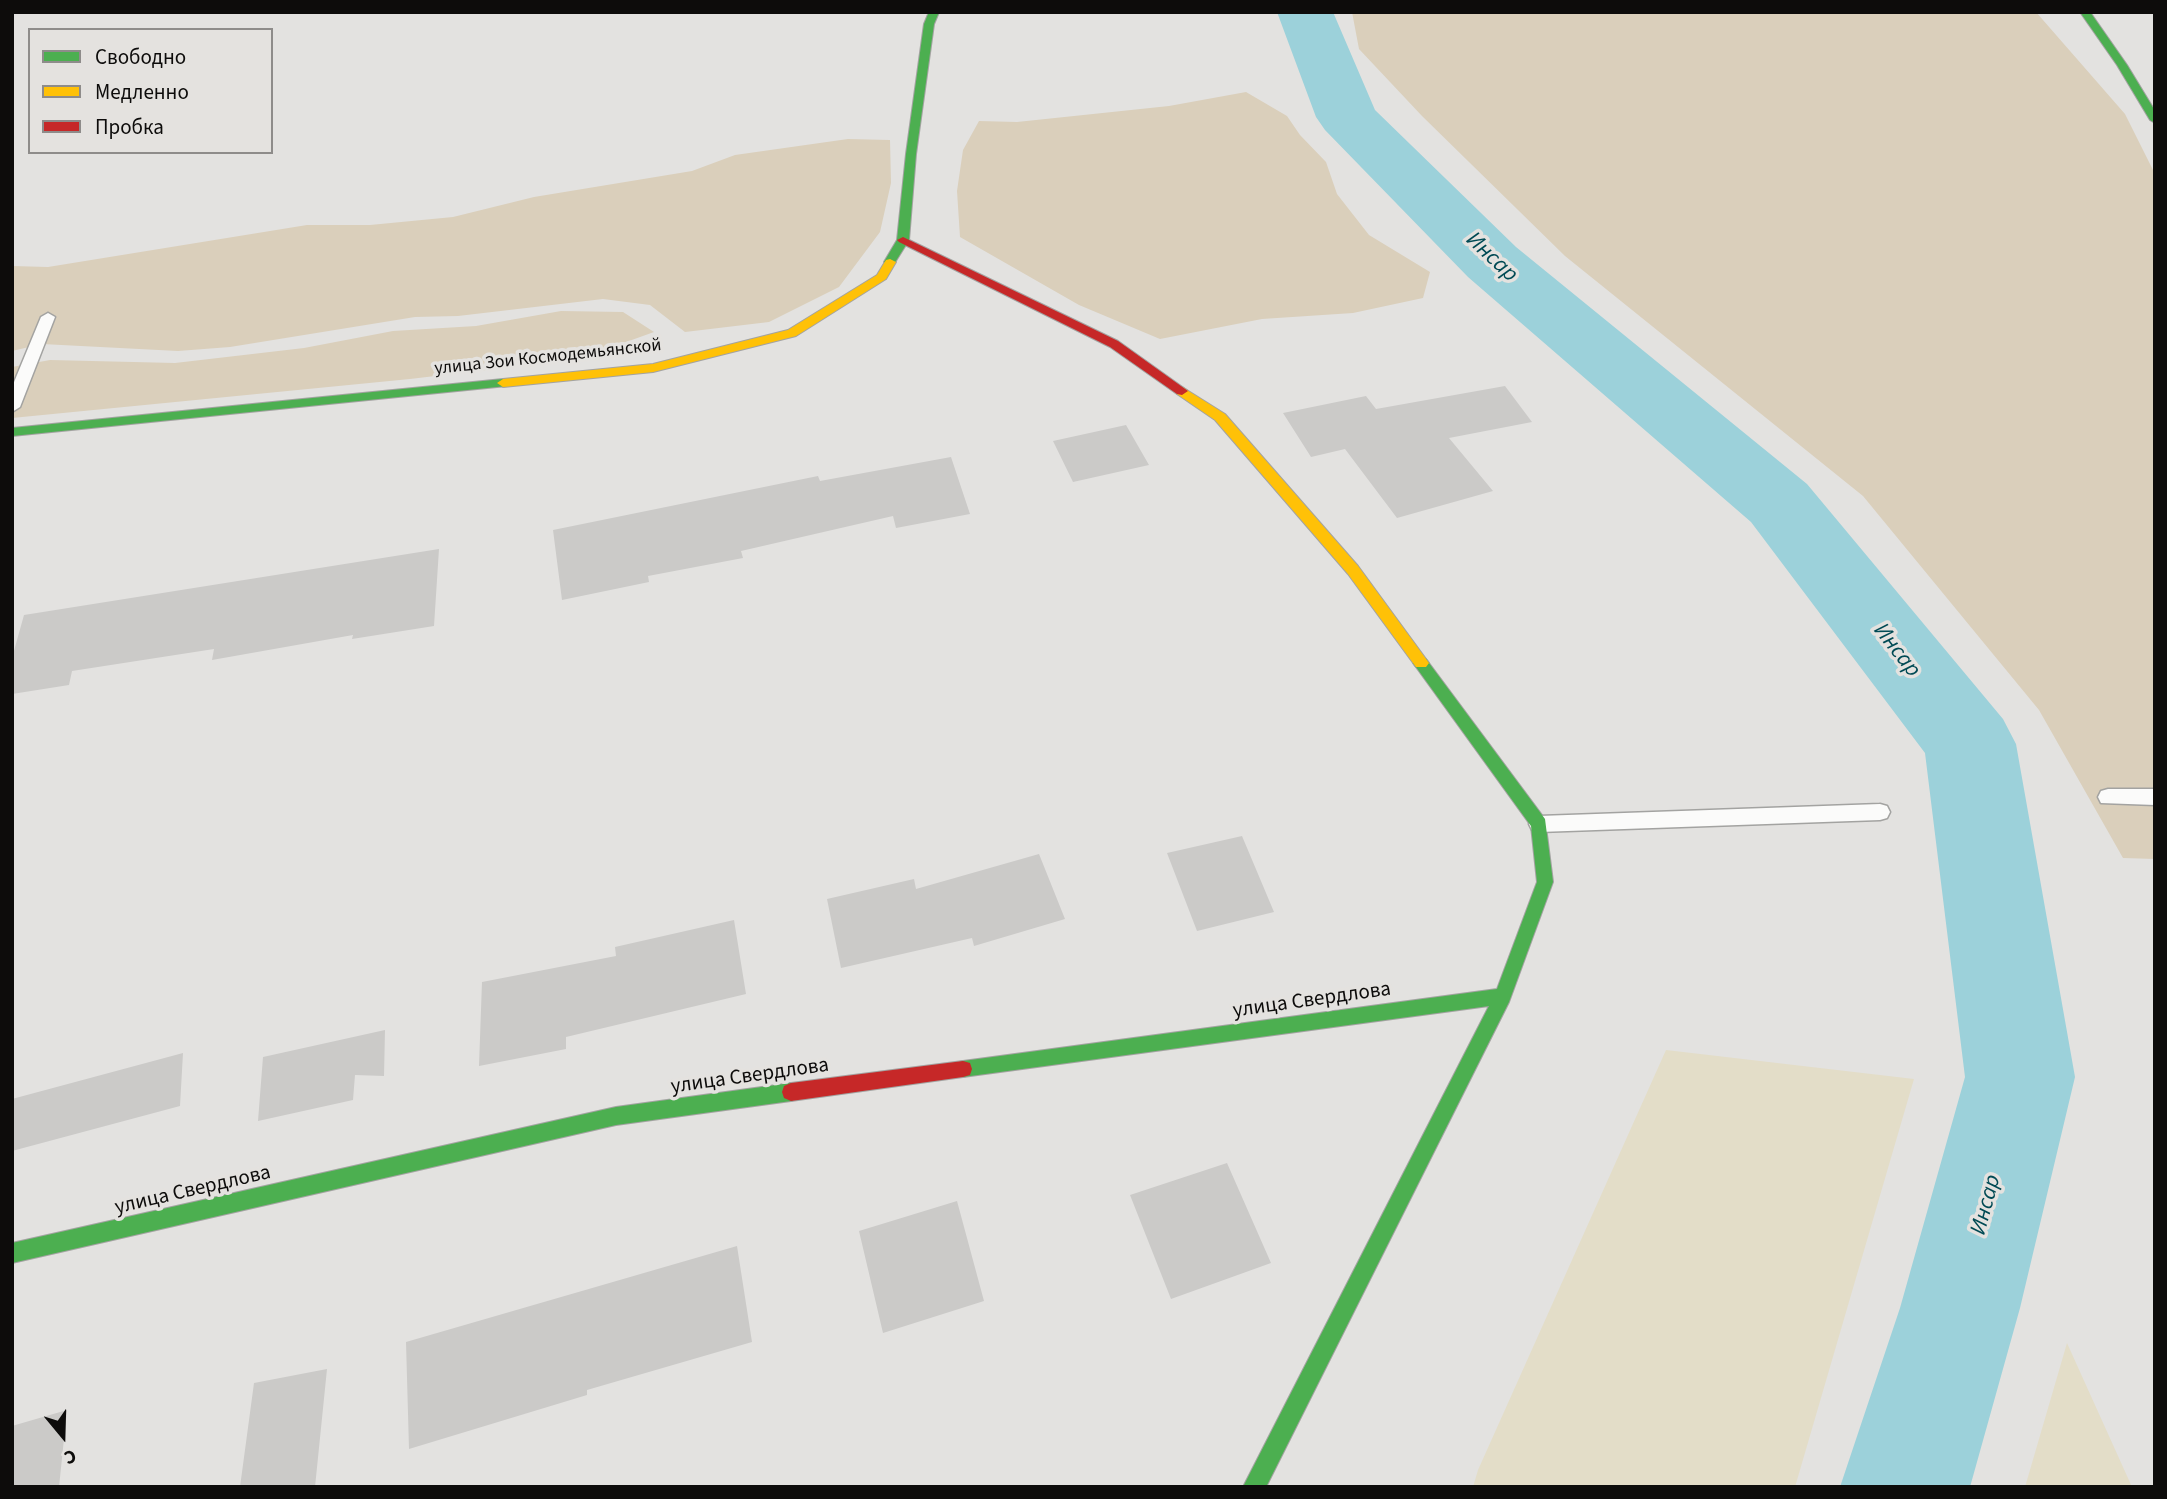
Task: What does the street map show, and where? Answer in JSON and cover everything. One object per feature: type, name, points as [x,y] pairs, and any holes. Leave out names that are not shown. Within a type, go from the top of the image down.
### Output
[{"type":"street","name":"улица Зои Космодемьянской","points":[[12,432],[653,368],[792,333],[882,276],[903,240],[911,154],[929,24],[934,12]]},
{"type":"street","points":[[2085,12],[2122,65],[2155,120]]},
{"type":"street","points":[[903,240],[1114,344],[1220,417],[1353,570],[1539,824],[1545,882],[1503,996],[1254,1487]]},
{"type":"street","name":"улица Свердлова","points":[[12,1253],[616,1116],[1503,996]]},
{"type":"lane","points":[[12,407],[48,317]]},
{"type":"lane","points":[[2108,797],[2155,797]]},
{"type":"lane","points":[[1539,824],[1880,812]]},
{"type":"shaded area","points":[[1352,12],[2036,12],[2125,114],[2155,174],[2155,859],[2123,858],[2039,710],[1863,496],[1565,256],[1422,116],[1359,49]]},
{"type":"shaded area","points":[[1246,92],[1287,116],[1300,135],[1326,162],[1337,194],[1369,235],[1430,272],[1423,298],[1353,313],[1262,319],[1160,339],[1079,305],[960,237],[957,191],[963,150],[979,121],[1017,122],[1169,106]]},
{"type":"shaded area","points":[[848,139],[890,140],[891,183],[880,232],[839,287],[769,322],[685,332],[650,305],[603,299],[458,316],[415,317],[230,347],[178,351],[42,344],[12,351],[12,266],[48,267],[307,225],[370,225],[453,217],[534,197],[692,171],[735,155]]},
{"type":"shaded area","points":[[561,311],[623,312],[654,332],[579,359],[410,379],[12,418],[12,367],[50,360],[175,363],[304,348],[393,331],[476,326]]},
{"type":"sand","points":[[1666,1050],[1914,1079],[1795,1487],[1473,1487],[1478,1470]]},
{"type":"sand","points":[[2067,1343],[2132,1487],[2025,1487]]},
{"type":"building","points":[[1505,386],[1532,422],[1449,438],[1493,491],[1397,518],[1345,449],[1311,457],[1283,413],[1366,396],[1376,409]]},
{"type":"building","points":[[1126,425],[1149,465],[1073,482],[1053,441]]},
{"type":"building","points":[[951,457],[970,514],[896,528],[893,516],[741,551],[743,558],[648,576],[649,582],[562,600],[553,530],[818,476],[820,481]]},
{"type":"building","points":[[439,549],[434,626],[352,639],[353,635],[212,660],[214,649],[72,671],[69,685],[12,694],[12,658],[24,615]]},
{"type":"building","points":[[1242,836],[1274,912],[1197,931],[1167,853]]},
{"type":"building","points":[[1039,854],[1065,919],[974,946],[972,938],[841,968],[827,899],[914,879],[916,889]]},
{"type":"building","points":[[734,920],[746,994],[566,1037],[566,1049],[479,1066],[482,982],[616,956],[615,947]]},
{"type":"building","points":[[385,1030],[384,1076],[355,1075],[353,1100],[258,1121],[263,1057]]},
{"type":"building","points":[[183,1053],[180,1106],[12,1151],[12,1099]]},
{"type":"building","points":[[1227,1163],[1271,1263],[1171,1299],[1130,1195]]},
{"type":"building","points":[[957,1201],[984,1301],[883,1333],[859,1231]]},
{"type":"building","points":[[737,1246],[752,1342],[587,1390],[587,1395],[409,1449],[406,1342]]},
{"type":"building","points":[[327,1369],[315,1487],[240,1487],[254,1383]]},
{"type":"building","points":[[67,1410],[59,1487],[12,1487],[12,1426]]},
{"type":"waterway","name":"Инсар","points":[[1305,12],[1347,117],[1492,262],[1779,503],[1970,744],[2020,1077],[1960,1308],[1905,1487]]},
{"type":"traffic: fast","points":[[890,262],[903,240],[911,154],[929,24],[934,12]]},
{"type":"traffic: fast","points":[[2085,12],[2122,65],[2155,120]]},
{"type":"traffic: fast","points":[[12,432],[503,383]]},
{"type":"traffic: fast","points":[[1254,1487],[1503,996],[1545,882],[1539,824],[1421,663]]},
{"type":"traffic: fast","points":[[963,1069],[1503,996]]},
{"type":"traffic: fast","points":[[12,1253],[616,1116],[791,1092]]},
{"type":"traffic: slow","points":[[503,383],[653,368],[792,333],[882,277],[890,262]]},
{"type":"traffic: slow","points":[[1182,391],[1220,417],[1353,570],[1421,663]]},
{"type":"traffic: jam","points":[[903,240],[1114,344],[1182,391]]},
{"type":"traffic: jam","points":[[791,1092],[963,1069]]}]
